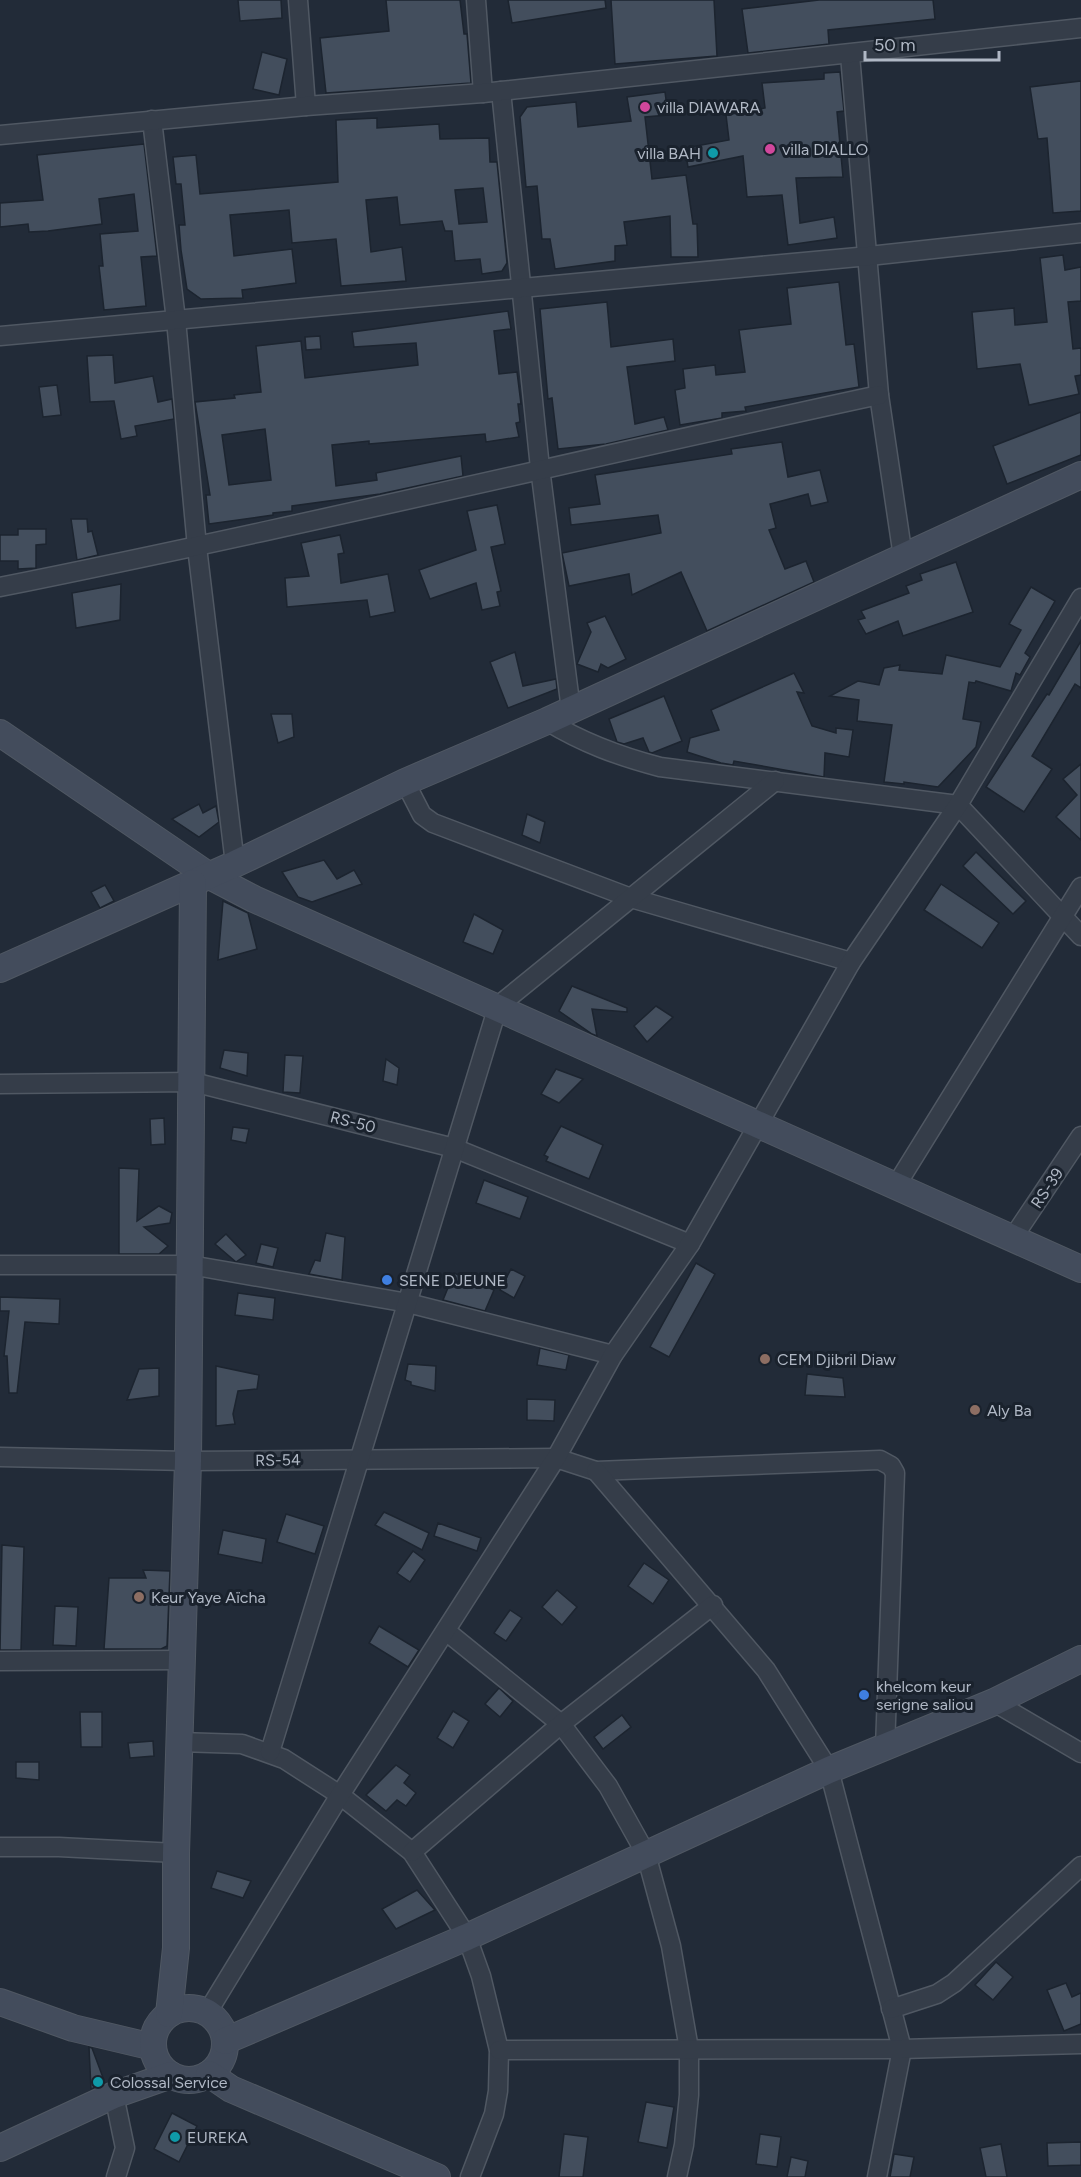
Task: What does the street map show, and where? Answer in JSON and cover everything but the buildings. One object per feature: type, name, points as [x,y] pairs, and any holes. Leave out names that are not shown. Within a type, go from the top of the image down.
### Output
[{"type":"street","points":[[298,0],[306,106]]},
{"type":"street","points":[[476,0],[483,93]]},
{"type":"street","points":[[0,135],[306,106],[483,93],[850,55],[1081,28]]},
{"type":"street","points":[[850,55],[869,256],[879,395],[903,557]]},
{"type":"street","points":[[501,91],[540,468],[571,710]]},
{"type":"street","points":[[152,120],[176,320],[197,547],[235,864]]},
{"type":"street","points":[[0,336],[869,256],[1081,233]]},
{"type":"street","points":[[0,587],[197,547],[540,468],[879,395]]},
{"type":"street","points":[[0,969],[235,864],[405,782],[547,721],[1081,475]]},
{"type":"street","points":[[200,879],[193,1082],[188,1461],[176,1853],[176,1947],[166,2016],[154,2034],[154,2050],[158,2062],[171,2075],[190,2080],[340,1795],[556,1458],[613,1355],[690,1244],[851,962],[958,804],[1081,597]]},
{"type":"street","points":[[547,721],[580,741],[619,756],[660,767],[958,804],[1081,936]]},
{"type":"street","points":[[0,733],[200,879],[498,1006],[897,1184],[1081,1269]]},
{"type":"street","points":[[270,1752],[498,1006],[776,781]]},
{"type":"street","points":[[405,782],[422,815],[433,823],[631,898],[734,926],[851,962]]},
{"type":"street","points":[[897,1184],[1081,887]]},
{"type":"street","name":"RS-50","points":[[0,1084],[193,1082],[454,1148],[690,1244]]},
{"type":"street","name":"RS-39","points":[[1012,1239],[1081,1136]]},
{"type":"street","points":[[0,1265],[190,1265],[408,1303],[613,1355]]},
{"type":"street","name":"RS-54","points":[[0,1458],[188,1461],[556,1458],[596,1471]]},
{"type":"street","points":[[596,1471],[880,1460],[891,1466],[895,1473],[885,1748]]},
{"type":"street","points":[[596,1471],[766,1671],[829,1770],[902,2049],[877,2177]]},
{"type":"street","points":[[412,1852],[561,1724],[712,1605]]},
{"type":"street","points":[[446,1631],[561,1724],[608,1786],[646,1854],[670,1946],[689,2049],[689,2095],[684,2145],[677,2177]]},
{"type":"street","points":[[213,2036],[272,2023],[466,1937],[829,1770],[994,1702],[1081,1659]]},
{"type":"street","points":[[0,1660],[183,1660]]},
{"type":"street","points":[[994,1702],[1081,1753]]},
{"type":"street","points":[[179,1742],[242,1744],[270,1752],[340,1795],[412,1852],[466,1937],[481,1976],[499,2050],[498,2091],[494,2114],[470,2177]]},
{"type":"street","points":[[0,1847],[59,1846],[176,1853]]},
{"type":"street","points":[[891,2009],[937,1994],[954,1983],[1081,1866]]},
{"type":"street","points":[[176,1947],[213,2036],[231,2089],[437,2177]]},
{"type":"street","points":[[0,2002],[74,2028],[154,2050]]},
{"type":"street","points":[[74,2028],[119,2026],[166,2016],[182,2008],[213,2036]]},
{"type":"street","points":[[499,2050],[902,2049],[1081,2044]]},
{"type":"street","points":[[116,2177],[125,2148],[118,2094],[154,2050]]},
{"type":"street","points":[[0,2148],[118,2094],[171,2075]]},
{"type":"place","name":"villa DIAWARA","points":[[645,107]]},
{"type":"place","name":"villa DIALLO","points":[[770,149]]},
{"type":"place","name":"villa BAH","points":[[713,153]]},
{"type":"place","name":"SENE DJEUNE","points":[[387,1280]]},
{"type":"place","name":"CEM Djibril Diaw","points":[[765,1359]]},
{"type":"place","name":"Aly Ba","points":[[975,1410]]},
{"type":"place","name":"Keur Yaye Aïcha","points":[[139,1597]]},
{"type":"place","name":"khelcom keur serigne saliou","points":[[864,1695]]},
{"type":"place","name":"Colossal Service","points":[[98,2082]]},
{"type":"place","name":"EUREKA","points":[[175,2137]]}]
